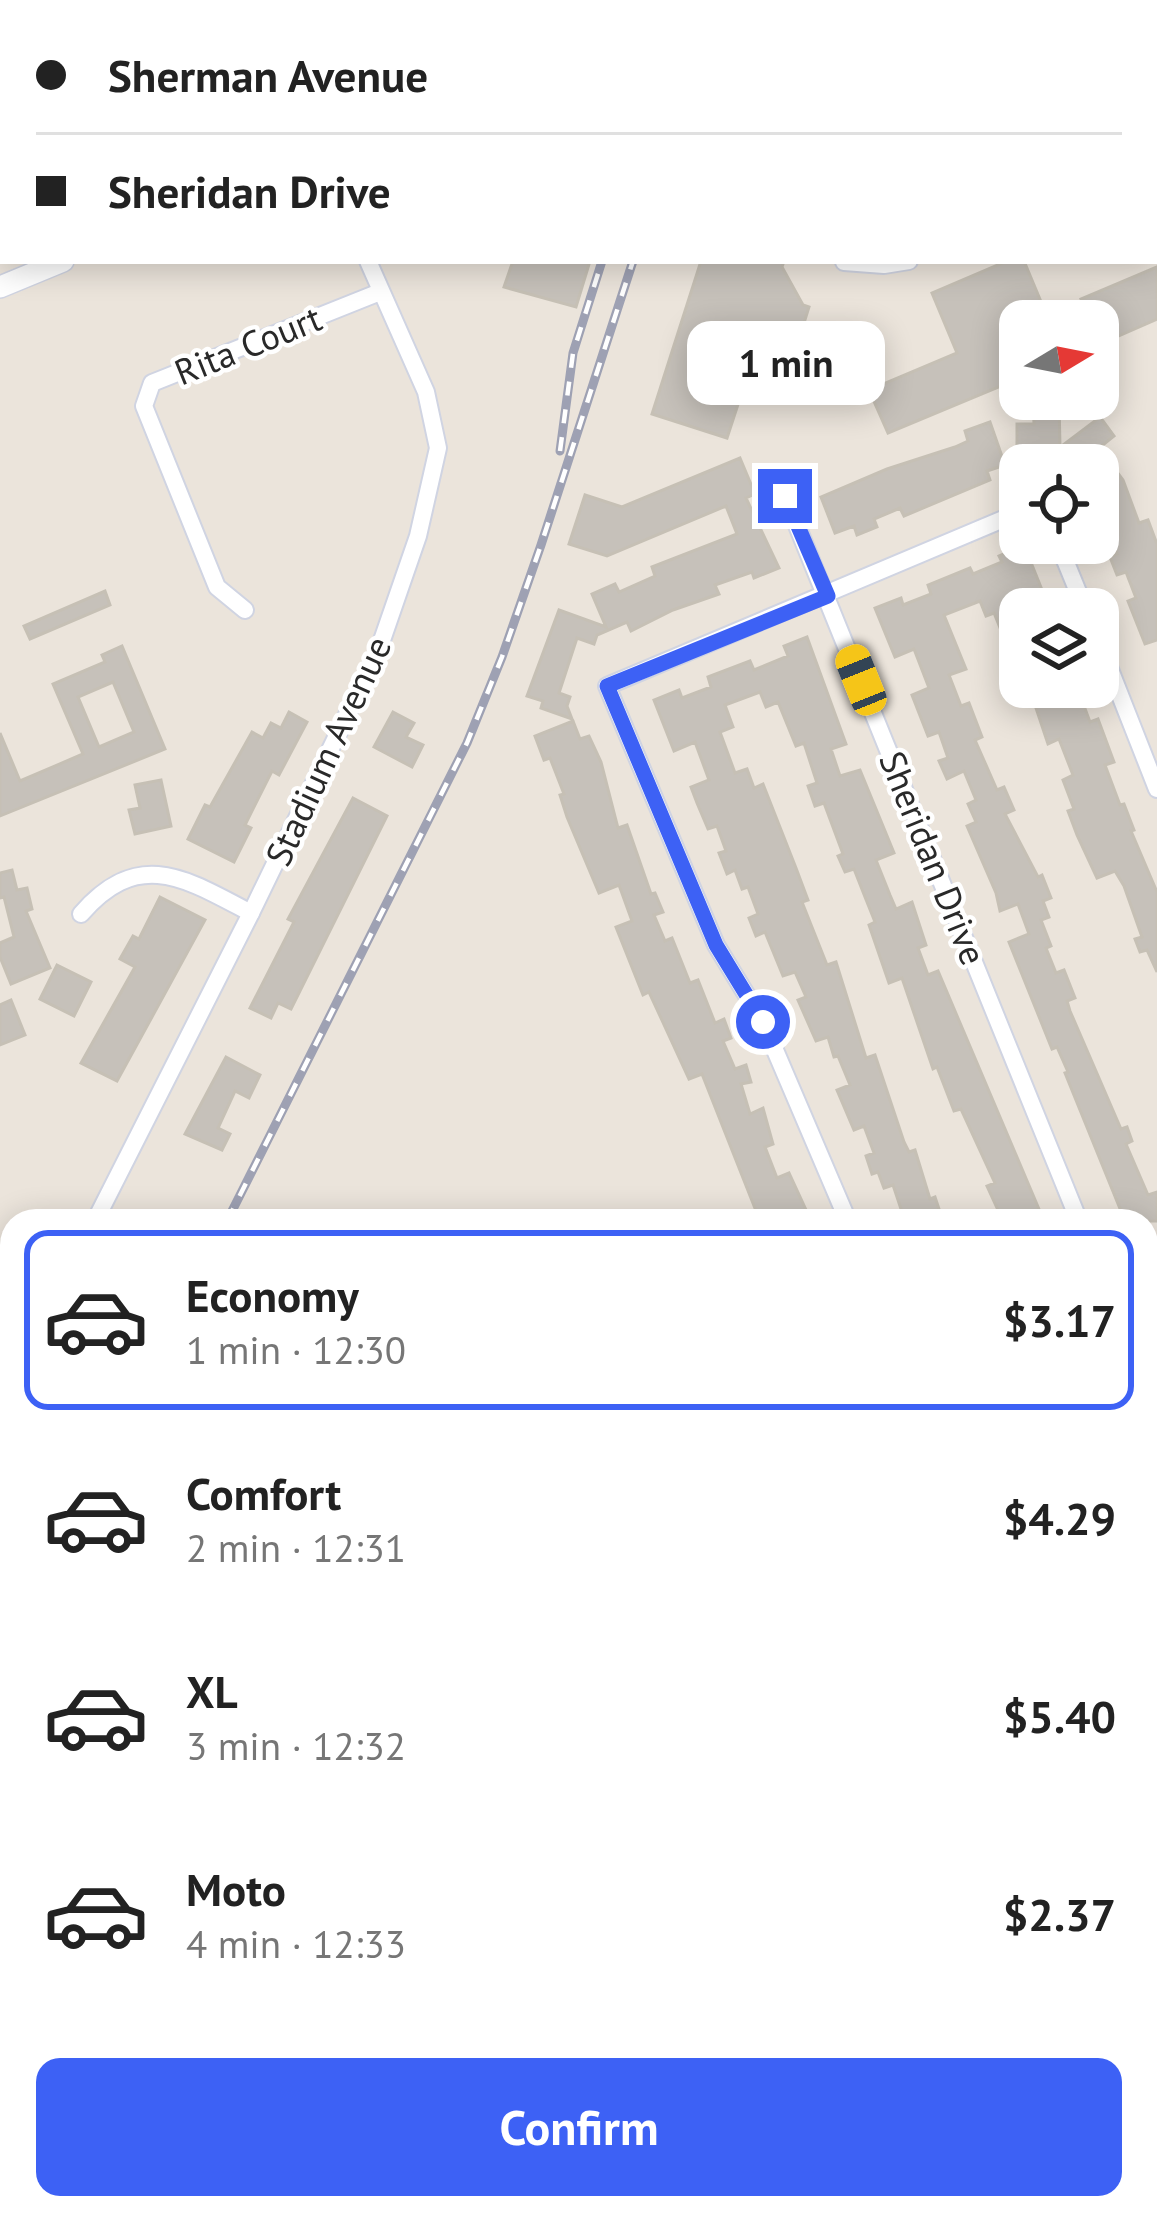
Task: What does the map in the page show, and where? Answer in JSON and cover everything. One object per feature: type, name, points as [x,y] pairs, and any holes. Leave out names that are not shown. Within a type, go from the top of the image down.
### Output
[{"type":"street","points":[[0,287],[56,264]]},
{"type":"street","name":"Stadium Avenue","points":[[101,1209],[379,649],[418,536],[438,448],[426,392],[369,264]]},
{"type":"street","name":"Rita Court","points":[[245,610],[217,587],[144,406],[152,383],[380,292]]},
{"type":"street","name":"Sheridan Drive","points":[[785,496],[1074,1209]]},
{"type":"street","points":[[843,1209],[763,1022],[716,945],[607,686],[999,521]]},
{"type":"street","points":[[1119,692],[1157,789]]},
{"type":"street","points":[[81,914],[101,891],[144,874],[183,878],[251,914]]},
{"type":"building","points":[[512,264],[589,264],[576,307],[504,287]]},
{"type":"building","points":[[700,264],[783,264],[803,305],[809,307],[793,358],[757,346],[727,438],[652,414]]},
{"type":"building","points":[[1000,264],[1025,264],[1040,300],[999,300],[999,387],[888,433],[869,390],[957,353],[932,293]]},
{"type":"building","points":[[1157,267],[1157,319],[1119,336],[1119,300],[1081,299]]},
{"type":"building","points":[[1034,420],[1059,420],[1060,444],[1017,444],[1017,424],[1034,424]]},
{"type":"building","points":[[1096,420],[1102,420],[1114,436],[1104,444],[1064,444]]},
{"type":"building","points":[[990,422],[999,448],[999,467],[987,471],[990,480],[904,516],[900,508],[874,519],[877,527],[857,535],[854,526],[835,533],[821,497],[955,447],[968,441],[965,431]]},
{"type":"building","points":[[740,458],[755,494],[746,498],[779,568],[715,585],[719,594],[631,631],[627,622],[597,635],[594,644],[577,638],[559,693],[570,697],[567,706],[572,719],[541,708],[543,701],[527,696],[559,610],[606,627],[592,594],[615,584],[619,592],[655,576],[652,567],[737,534],[726,506],[607,556],[569,544],[585,495],[622,507]]},
{"type":"building","points":[[1119,475],[1139,523],[1148,520],[1157,544],[1157,640],[1145,644],[1128,601],[1136,598],[1126,572],[1117,575],[1113,564],[1119,564]]},
{"type":"building","points":[[999,563],[1032,564],[1041,588],[999,588],[999,625],[994,613],[986,616],[980,601],[944,615],[966,669],[949,675],[961,706],[969,703],[982,737],[975,740],[997,790],[1004,787],[1014,810],[1005,814],[1051,898],[1043,901],[1049,917],[1041,920],[1051,946],[1046,948],[1056,973],[1064,970],[1075,998],[1067,1001],[1070,1011],[1121,1129],[1127,1127],[1132,1141],[1126,1144],[1148,1195],[1157,1192],[1157,1209],[1120,1209],[1068,1072],[1057,1047],[1052,1049],[1009,942],[1029,934],[1018,904],[1000,911],[967,826],[976,822],[968,804],[976,800],[964,771],[947,779],[939,761],[948,758],[939,732],[928,736],[912,695],[929,688],[914,649],[895,657],[875,608],[901,598],[903,605],[931,594],[928,585],[970,568],[973,574]]},
{"type":"building","points":[[105,591],[110,605],[30,639],[24,626]]},
{"type":"building","points":[[807,637],[846,744],[831,749],[840,776],[860,770],[894,853],[876,860],[890,895],[896,909],[912,902],[926,945],[918,948],[928,975],[938,971],[1039,1209],[998,1209],[987,1186],[995,1183],[961,1109],[954,1111],[937,1067],[933,1069],[902,978],[889,983],[869,925],[875,922],[854,869],[845,872],[824,803],[815,806],[808,786],[817,783],[804,743],[796,746],[778,702],[766,707],[760,692],[725,705],[733,727],[720,732],[735,773],[747,769],[754,788],[763,784],[808,900],[802,902],[827,965],[836,962],[866,1058],[875,1055],[904,1142],[909,1152],[915,1150],[930,1199],[935,1197],[939,1209],[901,1209],[893,1185],[884,1188],[878,1172],[872,1174],[866,1156],[874,1153],[864,1126],[854,1130],[837,1090],[850,1085],[838,1056],[834,1057],[828,1037],[816,1041],[798,1000],[806,997],[795,972],[783,976],[765,932],[756,936],[749,918],[758,914],[748,887],[742,889],[735,870],[727,874],[719,853],[726,851],[717,826],[708,829],[691,787],[709,780],[695,742],[674,751],[654,700],[679,690],[682,698],[711,687],[708,677],[750,661],[754,670],[788,656],[784,646]]},
{"type":"building","points":[[122,646],[165,749],[0,816],[0,733],[20,781],[83,754],[53,684],[105,662],[102,655]],"holes":[[[113,682],[134,732],[99,747],[78,697]]]},
{"type":"building","points":[[1036,708],[1085,708],[1090,722],[1098,719],[1114,762],[1105,765],[1157,892],[1157,972],[1147,950],[1140,952],[1135,939],[1142,937],[1115,871],[1097,878],[1068,811],[1074,809],[1063,780],[1073,775],[1059,739],[1048,744]]},
{"type":"building","points":[[289,712],[307,722],[279,775],[272,771],[245,825],[251,828],[234,862],[188,839],[252,732],[263,738],[271,723],[281,728]]},
{"type":"building","points":[[393,712],[414,723],[406,737],[423,745],[412,767],[374,747]]},
{"type":"building","points":[[573,721],[580,739],[589,736],[601,762],[618,828],[627,825],[651,894],[655,893],[663,912],[654,915],[665,941],[672,938],[690,983],[698,980],[715,1023],[724,1019],[731,1038],[723,1041],[735,1069],[746,1065],[751,1082],[741,1084],[750,1114],[763,1108],[773,1144],[765,1147],[777,1178],[789,1173],[806,1209],[755,1209],[702,1074],[689,1079],[649,992],[643,995],[616,927],[632,921],[619,885],[599,893],[567,817],[550,758],[544,760],[535,736]]},
{"type":"building","points":[[161,780],[171,826],[135,834],[129,810],[140,808],[135,785]]},
{"type":"building","points":[[353,798],[387,816],[291,1009],[278,1003],[271,1018],[250,1008],[294,922],[288,919]]},
{"type":"building","points":[[12,870],[17,890],[27,888],[32,909],[26,911],[50,968],[11,984],[0,957],[0,943],[14,937],[4,897],[0,898],[0,873]]},
{"type":"building","points":[[160,897],[205,920],[117,1081],[81,1063],[135,967],[120,959],[133,936],[139,939]]},
{"type":"building","points":[[57,965],[91,982],[74,1016],[40,999]]},
{"type":"building","points":[[11,1000],[25,1035],[0,1045],[0,1005]]},
{"type":"building","points":[[226,1057],[260,1075],[249,1098],[235,1091],[218,1128],[230,1134],[222,1150],[185,1134]]},
{"type":"railway","points":[[560,451],[573,353],[601,264]]},
{"type":"railway","points":[[233,1209],[467,743],[541,545],[632,264]]},
{"type":"route","points":[[763,1022],[716,945],[607,686],[828,596],[785,496]]}]
